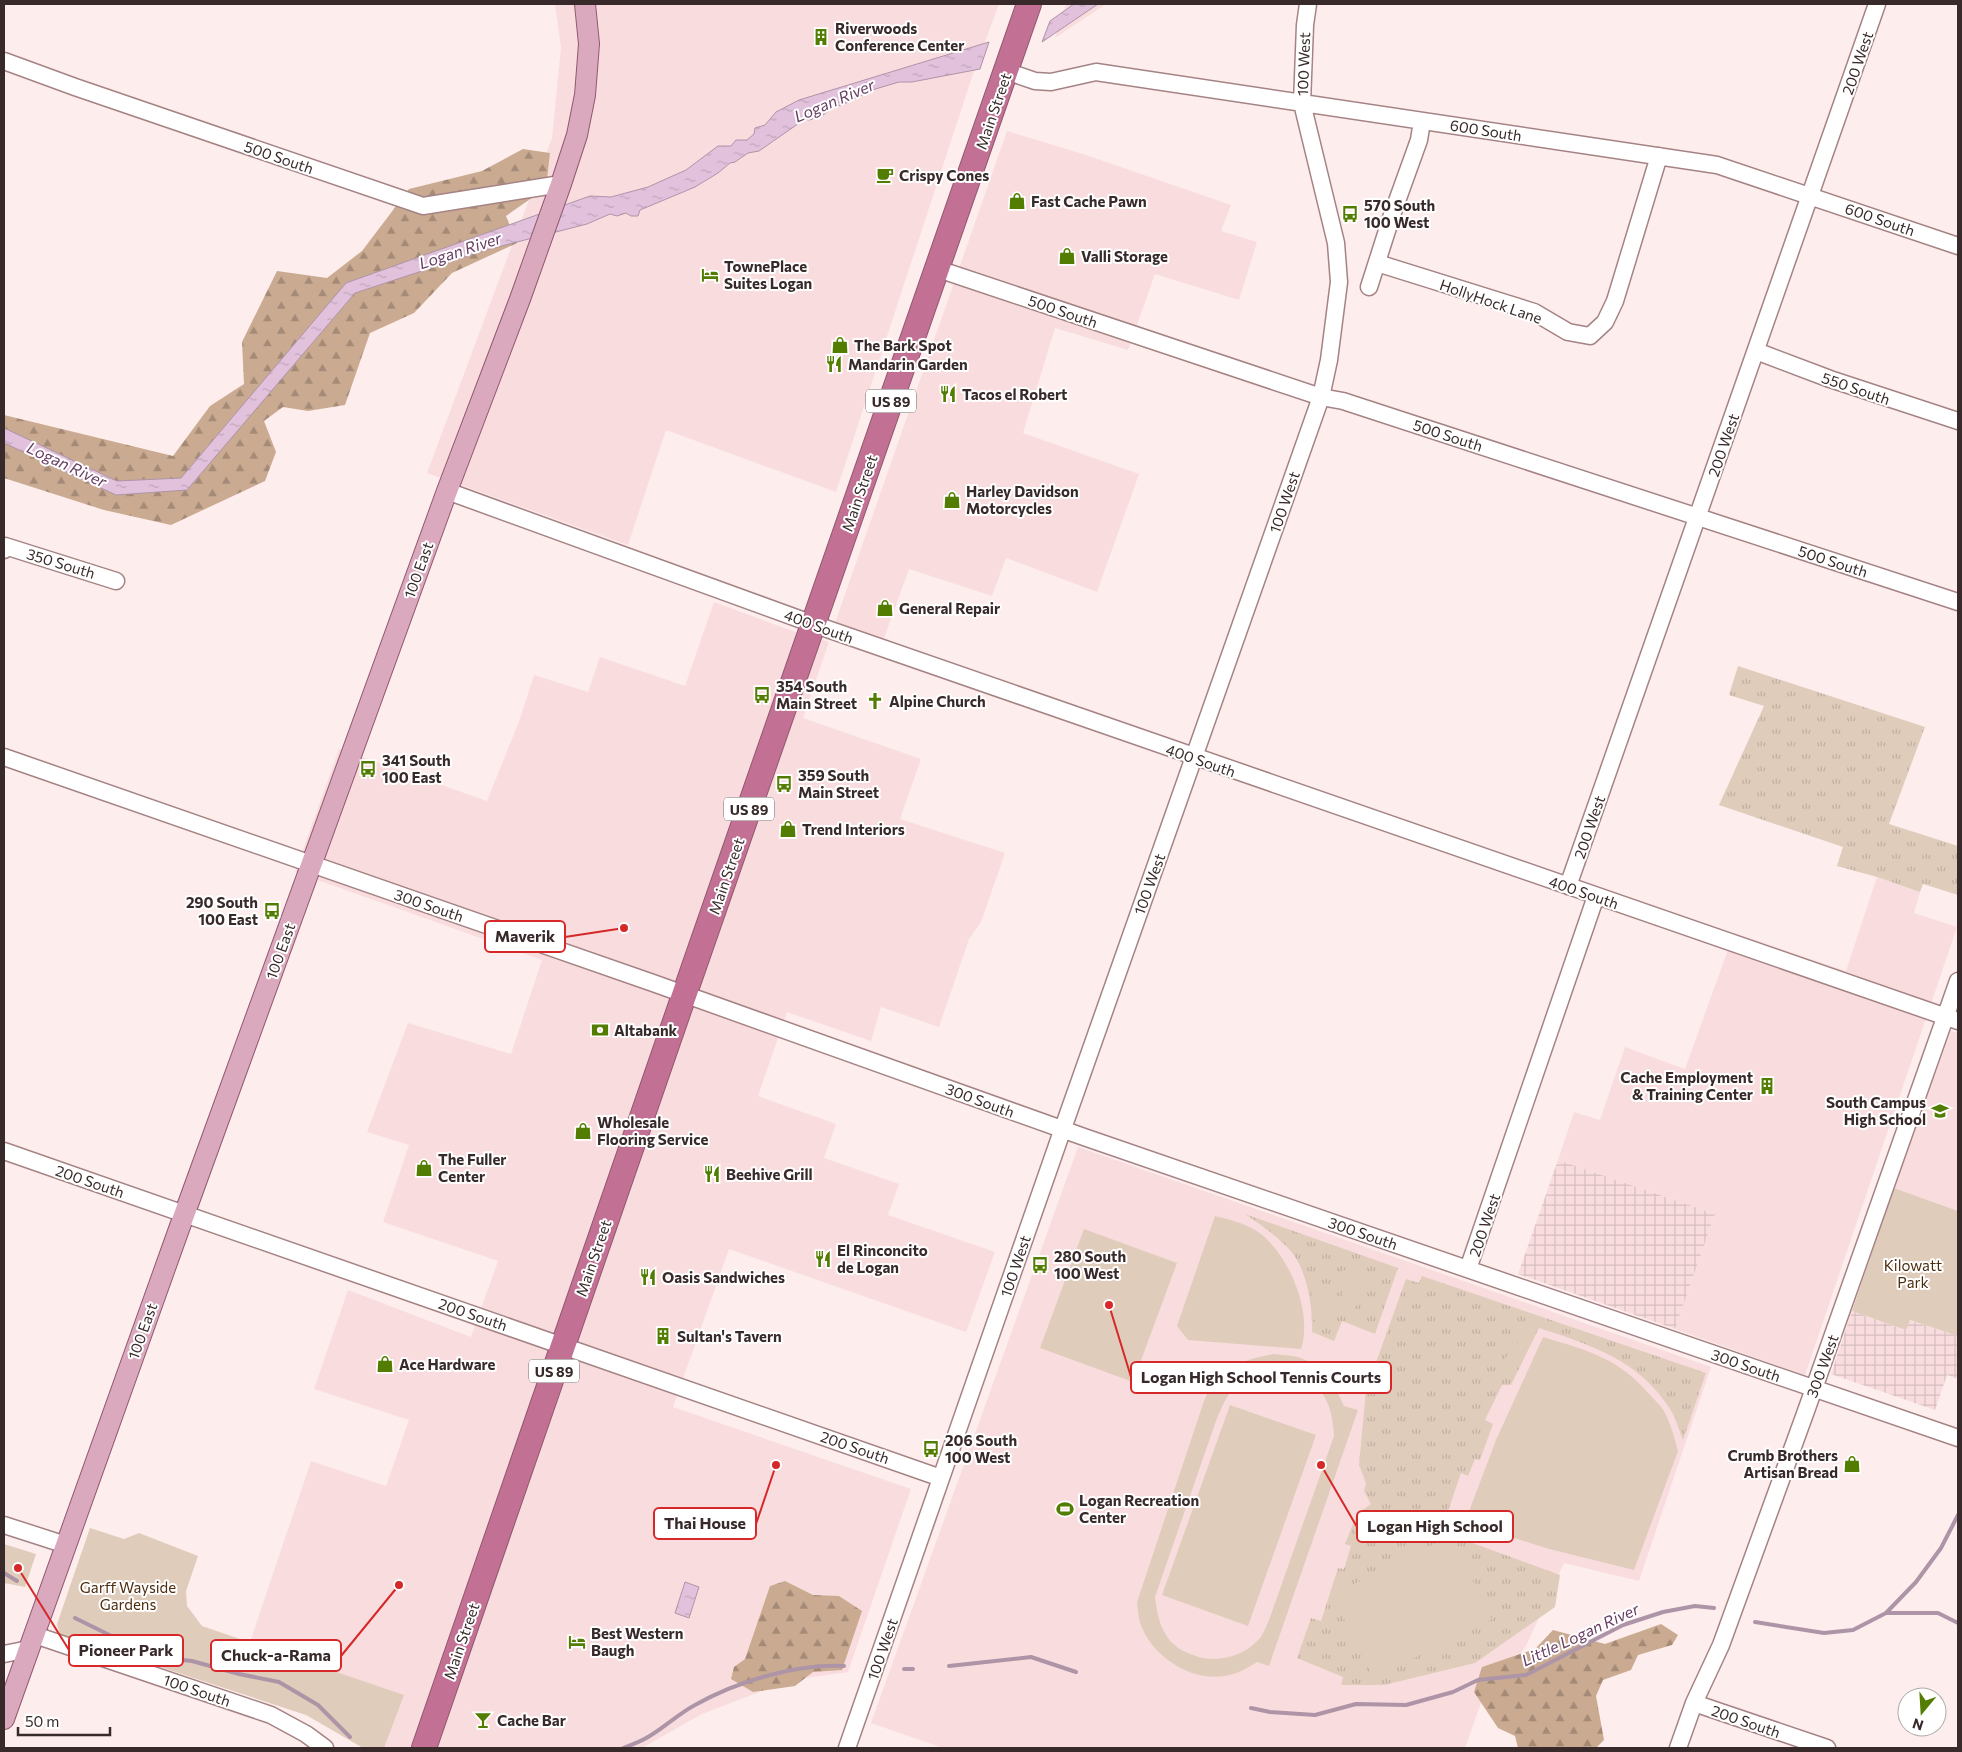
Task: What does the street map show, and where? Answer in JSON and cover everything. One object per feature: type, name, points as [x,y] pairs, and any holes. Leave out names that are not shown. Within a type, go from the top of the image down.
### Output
[{"type":"highway","name":"Main Street","points":[[424,1748],[1029,4]]},
{"type":"main road","name":"100 East","points":[[4,1719],[184,1214],[447,491],[495,369],[561,184],[577,135],[585,95],[589,44],[585,4]]},
{"type":"street","name":"100 West","points":[[847,1748],[1321,397],[1329,360],[1339,282],[1336,242],[1302,103],[1305,25],[1308,4]]},
{"type":"street","name":"200 West","points":[[1568,886],[1877,4]]},
{"type":"street","name":"500 South","points":[[4,61],[423,206],[561,184]]},
{"type":"street","name":"600 South","points":[[1006,71],[1035,81],[1051,82],[1096,72],[1718,165],[1958,246]]},
{"type":"street","points":[[1369,287],[1418,140],[1422,121]]},
{"type":"street","name":"HollyHock Lane","points":[[1377,263],[1534,312],[1568,332],[1590,336],[1605,322],[1615,301],[1659,156]]},
{"type":"street","name":"500 South","points":[[938,269],[1321,397],[1343,401],[1958,602]]},
{"type":"street","name":"550 South","points":[[1756,351],[1830,379],[1958,421]]},
{"type":"street","name":"400 South","points":[[447,491],[813,624],[1952,1019]]},
{"type":"street","name":"350 South","points":[[4,548],[116,581]]},
{"type":"street","name":"300 South","points":[[4,757],[684,994],[1063,1129],[1958,1438]]},
{"type":"street","name":"200 West","points":[[1468,1269],[1596,896]]},
{"type":"street","name":"300 West","points":[[1678,1748],[1694,1703],[1721,1645],[1814,1388],[1952,1019],[1958,981]]},
{"type":"street","name":"200 South","points":[[4,1151],[941,1478]]},
{"type":"street","points":[[4,1525],[64,1550]]},
{"type":"street","points":[[4,1654],[35,1635]]},
{"type":"street","name":"100 South","points":[[35,1635],[271,1715],[306,1734],[325,1748]]},
{"type":"street","name":"200 South","points":[[1694,1703],[1827,1748]]},
{"type":"shaded area","points":[[555,4],[999,4],[971,80],[836,492],[666,430],[628,545],[427,473],[552,138],[561,48]]},
{"type":"shaded area","points":[[1066,4],[1106,4],[1055,38]]},
{"type":"shaded area","points":[[1007,131],[1083,154],[1231,205],[1221,231],[1257,242],[1239,300],[1155,274],[1128,350],[1055,328],[1023,433],[1139,474],[1097,592],[1006,558],[992,596],[909,569],[883,641],[835,623]]},
{"type":"shaded area","points":[[714,602],[784,628],[829,642],[803,718],[921,759],[900,819],[1005,853],[981,922],[969,939],[939,1027],[881,1007],[871,1041],[787,1012],[758,1096],[836,1124],[824,1158],[899,1184],[888,1215],[995,1252],[966,1332],[729,1249],[673,1407],[911,1489],[848,1672],[791,1680],[702,1714],[642,1748],[384,1748],[403,1695],[250,1642],[311,1461],[386,1486],[409,1420],[314,1389],[348,1290],[471,1337],[498,1261],[383,1222],[409,1145],[367,1132],[408,1023],[511,1054],[542,960],[295,872],[339,749],[487,801],[520,719],[534,675],[588,692],[600,657],[685,686]]},
{"type":"shaded area","points":[[1877,877],[1920,892],[1914,913],[1957,927],[1805,1375],[1675,1329],[1715,1214],[1558,1160],[1574,1112],[1600,1120],[1625,1047],[1685,1069],[1734,933],[1846,971]]},
{"type":"shaded area","name":"South Campus High School","points":[[1951,1031],[1958,1033],[1958,1211],[1894,1188]]},
{"type":"shaded area","points":[[1078,1147],[1711,1367],[1639,1581],[1564,1563],[1526,1646],[1481,1703],[1465,1748],[943,1748],[871,1723]]},
{"type":"shaded area","points":[[1558,1160],[1715,1214],[1675,1329],[1518,1274]]},
{"type":"shaded area","points":[[1852,1311],[1906,1330],[1909,1320],[1958,1336],[1958,1379],[1947,1375],[1935,1410],[1831,1374]]},
{"type":"green space","points":[[523,149],[550,153],[546,188],[506,216],[517,243],[452,273],[414,313],[370,333],[345,405],[308,411],[283,407],[264,421],[276,452],[265,481],[171,525],[104,510],[4,478],[4,415],[173,456],[210,406],[244,384],[242,342],[277,271],[327,278],[362,251],[409,189],[482,171]]},
{"type":"green space","points":[[1738,666],[1925,727],[1889,824],[1958,846],[1958,895],[1923,884],[1920,892],[1837,866],[1843,847],[1719,805],[1764,706],[1729,695]]},
{"type":"green space","name":"Kilowatt Park","points":[[1894,1188],[1958,1211],[1958,1336],[1910,1320],[1906,1330],[1852,1311]]},
{"type":"green space","points":[[1245,1214],[1398,1268],[1375,1334],[1342,1321],[1334,1341],[1312,1332],[1308,1289],[1296,1258],[1280,1240]]},
{"type":"green space","points":[[1215,1216],[1239,1223],[1261,1234],[1272,1244],[1281,1257],[1290,1271],[1301,1303],[1304,1335],[1301,1349],[1188,1340],[1177,1326]]},
{"type":"green space","points":[[1084,1229],[1177,1263],[1133,1382],[1040,1348]]},
{"type":"green space","points":[[1343,1270],[1360,1272],[1374,1281],[1353,1310],[1341,1306]]},
{"type":"green space","points":[[1422,1276],[1706,1373],[1683,1440],[1676,1420],[1658,1392],[1629,1366],[1595,1348],[1539,1328],[1511,1385],[1502,1385],[1485,1420],[1493,1424],[1480,1460],[1475,1459],[1468,1476],[1461,1473],[1447,1514],[1456,1537],[1560,1575],[1555,1607],[1475,1663],[1384,1685],[1341,1685],[1343,1677],[1297,1658],[1311,1618],[1321,1621],[1338,1568],[1344,1569],[1351,1546],[1345,1544],[1357,1514],[1371,1504],[1364,1491],[1366,1483],[1359,1465],[1366,1390],[1406,1279],[1419,1283]]},
{"type":"green space","points":[[1311,1288],[1330,1288],[1331,1320],[1313,1320]]},
{"type":"green space","points":[[1532,1325],[1538,1330],[1502,1375],[1496,1370]]},
{"type":"green space","points":[[1543,1337],[1588,1351],[1626,1372],[1661,1407],[1669,1421],[1678,1451],[1634,1570],[1549,1549],[1474,1525],[1468,1514],[1496,1440]]},
{"type":"green space","points":[[1274,1354],[1298,1357],[1316,1366],[1337,1391],[1344,1406],[1358,1410],[1269,1666],[1257,1662],[1244,1670],[1222,1676],[1207,1676],[1193,1673],[1167,1659],[1147,1638],[1141,1625],[1137,1602],[1204,1401],[1210,1390],[1224,1373],[1232,1367],[1251,1359]],"holes":[[[1277,1369],[1291,1372],[1312,1383],[1320,1390],[1330,1409],[1334,1436],[1269,1620],[1261,1636],[1253,1645],[1238,1654],[1220,1659],[1202,1658],[1182,1650],[1170,1641],[1162,1628],[1155,1597],[1216,1421],[1226,1399],[1237,1384],[1253,1375]]]},
{"type":"green space","points":[[1230,1405],[1316,1435],[1248,1626],[1162,1595]]},
{"type":"green space","name":"Garff Wayside Gardens","points":[[90,1528],[124,1539],[139,1533],[198,1556],[186,1591],[187,1606],[202,1626],[404,1695],[384,1748],[363,1748],[306,1715],[60,1634],[57,1624]]},
{"type":"green space","points":[[1450,1536],[1492,1619],[1374,1678],[1332,1595]]},
{"type":"green space","points":[[4,1544],[36,1554],[25,1587],[4,1583]]},
{"type":"green space","points":[[785,1581],[813,1595],[839,1596],[862,1611],[842,1670],[813,1672],[795,1686],[753,1692],[731,1679],[734,1667],[745,1659],[770,1586]]},
{"type":"green space","points":[[1661,1624],[1678,1635],[1672,1645],[1638,1655],[1631,1670],[1603,1680],[1596,1696],[1604,1740],[1596,1748],[1518,1748],[1515,1736],[1498,1728],[1474,1692],[1482,1667],[1535,1649],[1553,1630],[1605,1644]]},
{"type":"water","points":[[1074,4],[1098,4],[1042,42],[1050,21]]},
{"type":"water","name":"Logan River","points":[[989,42],[980,69],[912,82],[899,82],[872,90],[842,105],[833,107],[822,116],[809,120],[805,119],[759,151],[748,153],[735,162],[730,163],[695,187],[640,210],[638,216],[631,216],[626,213],[617,216],[610,214],[587,224],[486,250],[355,293],[187,490],[116,495],[4,443],[4,428],[117,481],[181,478],[346,283],[590,196],[611,197],[648,187],[686,170],[718,146],[731,146],[736,140],[747,140],[754,134],[755,128],[765,125],[776,112],[799,100]]},
{"type":"water","points":[[685,1582],[699,1587],[689,1618],[675,1613]]},
{"type":"waterway","name":"Little Logan River","points":[[1755,1622],[1824,1633],[1853,1630],[1886,1613],[1916,1582],[1941,1548],[1958,1515]]},
{"type":"waterway","name":"Little Logan River","points":[[4,1573],[17,1581]]},
{"type":"waterway","name":"Little Logan River","points":[[1251,1708],[1270,1712],[1315,1715],[1356,1704],[1406,1705],[1453,1692],[1478,1680],[1526,1675],[1623,1625],[1663,1612],[1695,1606],[1714,1608]]},
{"type":"waterway","points":[[1886,1613],[1938,1613],[1958,1623]]},
{"type":"waterway","name":"Little Logan River","points":[[75,1618],[154,1657],[192,1661],[239,1674],[279,1682],[318,1705],[350,1737]]},
{"type":"waterway","name":"Little Logan River","points":[[949,1666],[1031,1657],[1076,1672]]},
{"type":"waterway","name":"Little Logan River","points":[[623,1748],[648,1737],[695,1705],[712,1696],[748,1682],[787,1671],[825,1666],[844,1666]]},
{"type":"waterway","name":"Little Logan River","points":[[904,1669],[913,1669]]},
{"type":"place","name":"Riverwoods Conference Center","points":[[821,37]]},
{"type":"place","name":"Crispy Cones","points":[[885,175]]},
{"type":"place","name":"Fast Cache Pawn","points":[[1017,201]]},
{"type":"place","name":"570 South 100 West","points":[[1350,214]]},
{"type":"place","name":"Valli Storage","points":[[1067,256]]},
{"type":"place","name":"TownePlace Suites Logan","points":[[710,275]]},
{"type":"place","name":"The Bark Spot","points":[[840,345]]},
{"type":"place","name":"Mandarin Garden","points":[[834,364]]},
{"type":"place","name":"Tacos el Robert","points":[[948,394]]},
{"type":"place","name":"Harley Davidson Motorcycles","points":[[952,500]]},
{"type":"place","name":"General Repair","points":[[885,608]]},
{"type":"place","name":"354 South Main Street","points":[[762,695]]},
{"type":"place","name":"Alpine Church","points":[[875,701]]},
{"type":"place","name":"341 South 100 East","points":[[368,769]]},
{"type":"place","name":"359 South Main Street","points":[[784,784]]},
{"type":"place","name":"Trend Interiors","points":[[788,829]]},
{"type":"place","name":"290 South 100 East","points":[[272,911]]},
{"type":"place","name":"Maverik","points":[[624,928]]},
{"type":"place","name":"Altabank","points":[[600,1030]]},
{"type":"place","name":"Cache Employment & Training Center","points":[[1767,1086]]},
{"type":"place","name":"South Campus High School","points":[[1940,1111]]},
{"type":"place","name":"Wholesale Flooring Service","points":[[583,1131]]},
{"type":"place","name":"The Fuller Center","points":[[424,1168]]},
{"type":"place","name":"Beehive Grill","points":[[712,1174]]},
{"type":"place","name":"El Rinconcito de Logan","points":[[823,1259]]},
{"type":"place","name":"280 South 100 West","points":[[1040,1265]]},
{"type":"place","name":"Oasis Sandwiches","points":[[648,1277]]},
{"type":"place","name":"Logan High School Tennis Courts","points":[[1109,1305]]},
{"type":"place","name":"Sultan's Tavern","points":[[663,1336]]},
{"type":"place","name":"Ace Hardware","points":[[385,1364]]},
{"type":"place","name":"206 South 100 West","points":[[931,1449]]},
{"type":"place","name":"Crumb Brothers Artisan Bread","points":[[1852,1464]]},
{"type":"place","name":"Thai House","points":[[776,1465]]},
{"type":"place","name":"Logan High School","points":[[1321,1465]]},
{"type":"place","name":"Logan Recreation Center","points":[[1065,1509]]},
{"type":"place","name":"Pioneer Park","points":[[18,1568]]},
{"type":"place","name":"Chuck-a-Rama","points":[[399,1585]]},
{"type":"place","name":"Best Western Baugh","points":[[577,1642]]},
{"type":"place","name":"Cache Bar","points":[[483,1720]]}]
